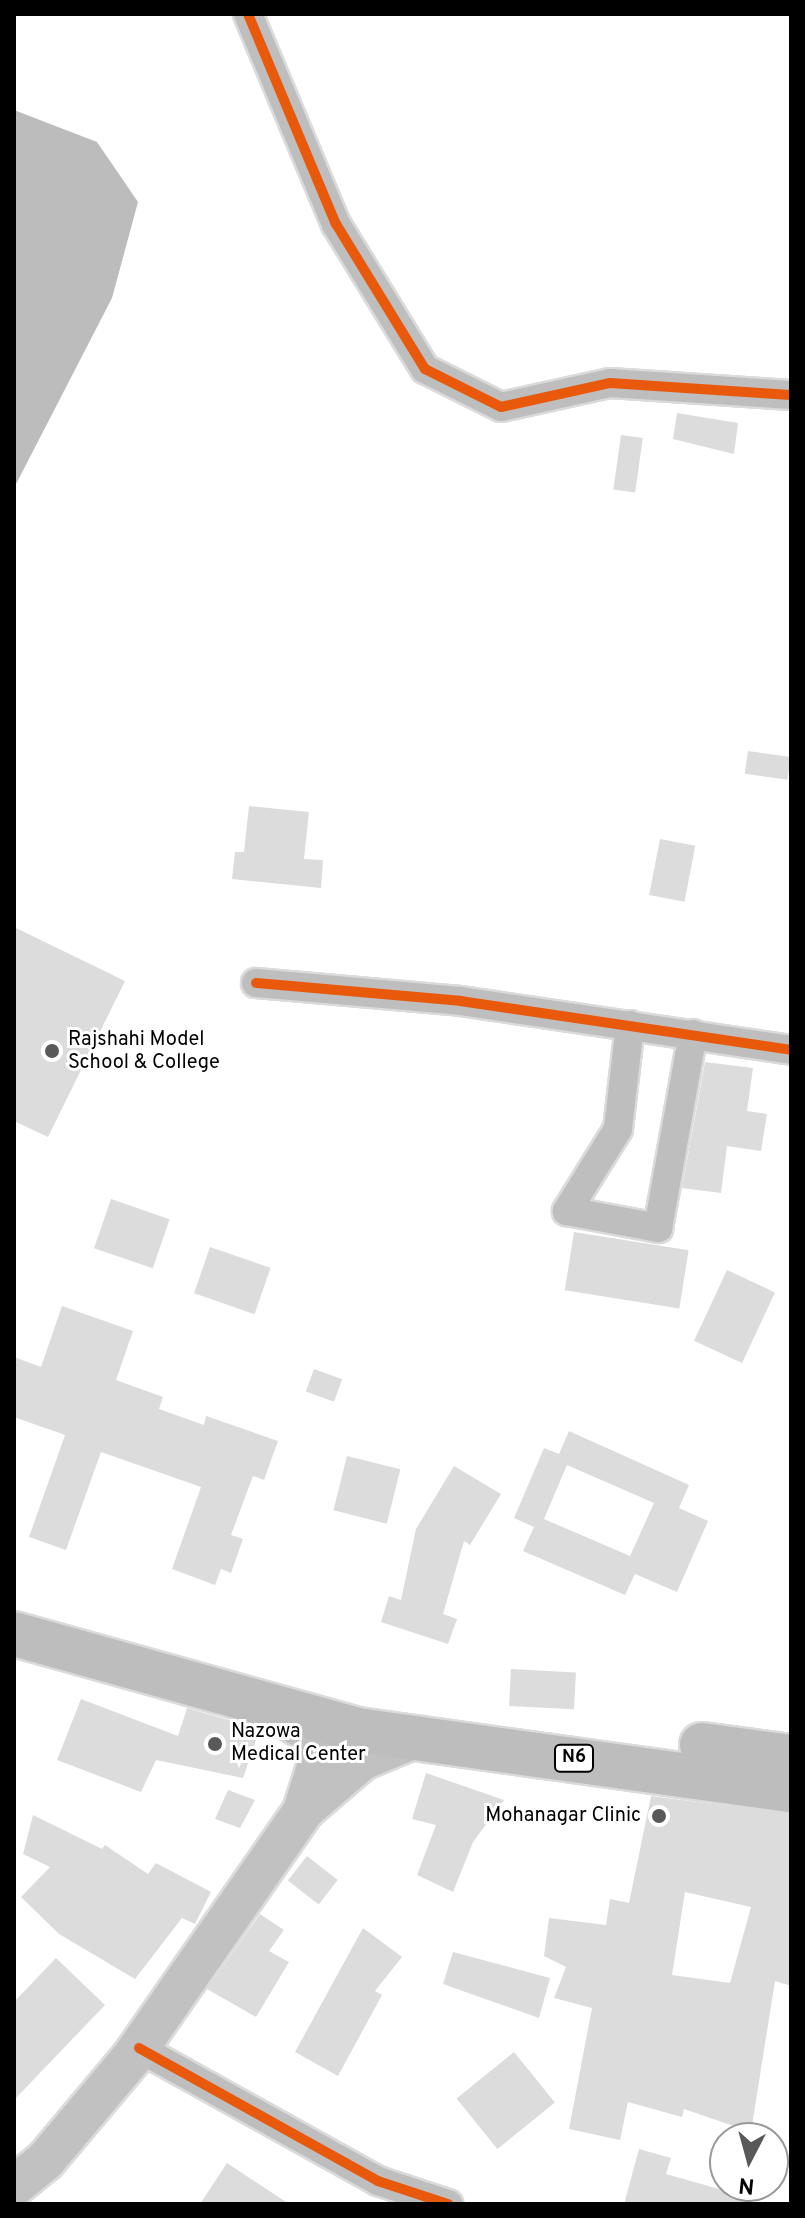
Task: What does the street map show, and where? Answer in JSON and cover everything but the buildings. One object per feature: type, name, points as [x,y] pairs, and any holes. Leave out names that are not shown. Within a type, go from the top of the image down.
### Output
[{"type":"highway","name":"N6","points":[[14,1608],[363,1706],[791,1757]]},
{"type":"highway","name":"N6","points":[[14,1634],[263,1705],[414,1738],[791,1790]]},
{"type":"main road","points":[[263,1705],[319,1741],[322,1751],[303,1811]]},
{"type":"main road","points":[[14,2186],[45,2161],[139,2048],[303,1811],[362,1760],[414,1738]]},
{"type":"street","points":[[248,14],[336,224],[425,369],[501,407],[610,383],[791,395]]},
{"type":"street","points":[[256,983],[630,1025],[791,1050]]},
{"type":"street","points":[[630,1025],[618,1129],[567,1211],[658,1228],[693,1034]]},
{"type":"street","points":[[139,2048],[378,2181],[448,2204]]},
{"type":"shaded area","points":[[14,110],[97,142],[138,202],[112,298],[14,488]]},
{"type":"cycle path","points":[[248,14],[336,224],[425,369],[501,407],[610,383],[791,395]]},
{"type":"cycle path","points":[[256,983],[460,1001],[791,1050]]},
{"type":"cycle path","points":[[139,2048],[378,2181],[448,2204]]},
{"type":"place","name":"Rajshahi Model School & College","points":[[52,1051]]},
{"type":"place","name":"Nazowa Medical Center","points":[[215,1744]]},
{"type":"place","name":"Mohanagar Clinic","points":[[659,1816]]}]
